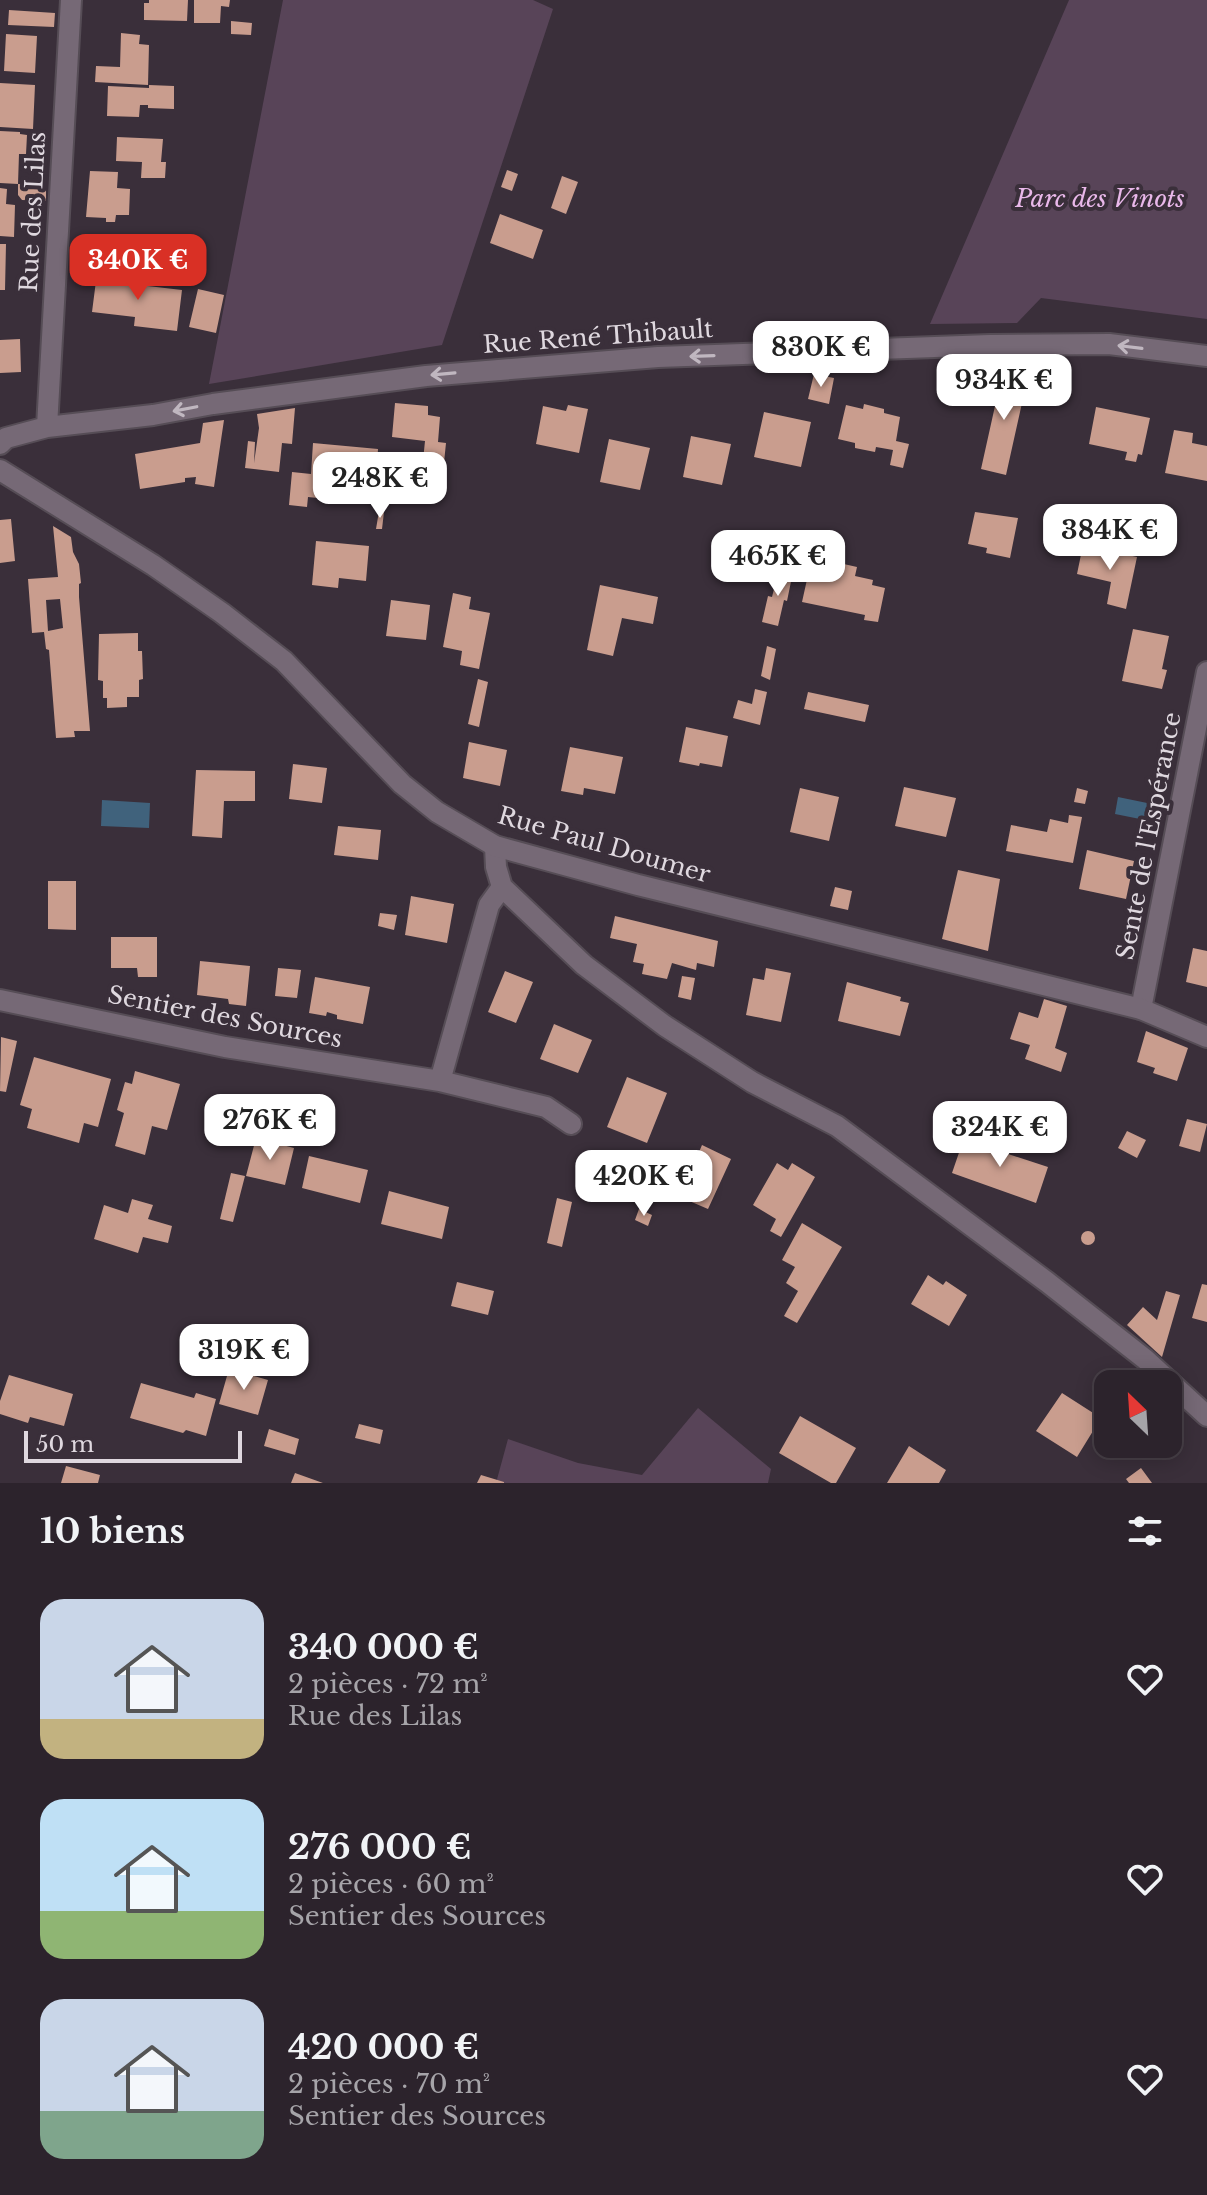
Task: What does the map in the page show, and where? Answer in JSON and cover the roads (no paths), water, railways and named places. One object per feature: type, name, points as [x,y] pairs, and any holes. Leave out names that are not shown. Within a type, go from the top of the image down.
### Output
[{"type":"street","name":"Rue des Lilas","points":[[47,427],[71,0]]},
{"type":"street","name":"Rue René Thibault","points":[[0,444],[6,438],[47,427],[153,415],[213,404],[426,376],[658,357],[1034,344],[1109,344],[1207,356]]},
{"type":"street","name":"Rue Paul Doumer","points":[[0,470],[153,565],[222,613],[284,661],[402,784],[437,812],[495,846],[638,885],[1141,1009],[1207,1037]]},
{"type":"street","name":"Sente de l'Espérance","points":[[1141,1009],[1207,672]]},
{"type":"street","points":[[495,846],[496,867],[502,887],[584,965],[665,1026],[752,1082],[837,1126],[1047,1282],[1145,1359],[1207,1416]]},
{"type":"street","points":[[440,1081],[489,905],[502,887]]},
{"type":"street","name":"Sentier des Sources","points":[[0,1000],[225,1047],[440,1081],[546,1107],[571,1124]]},
{"type":"water","points":[[1118,797],[1152,804],[1150,821],[1115,814]]},
{"type":"water","points":[[102,800],[150,803],[149,828],[101,826]]},
{"type":"park label","name":"Parc des Vinots","points":[[1100,199]]}]
